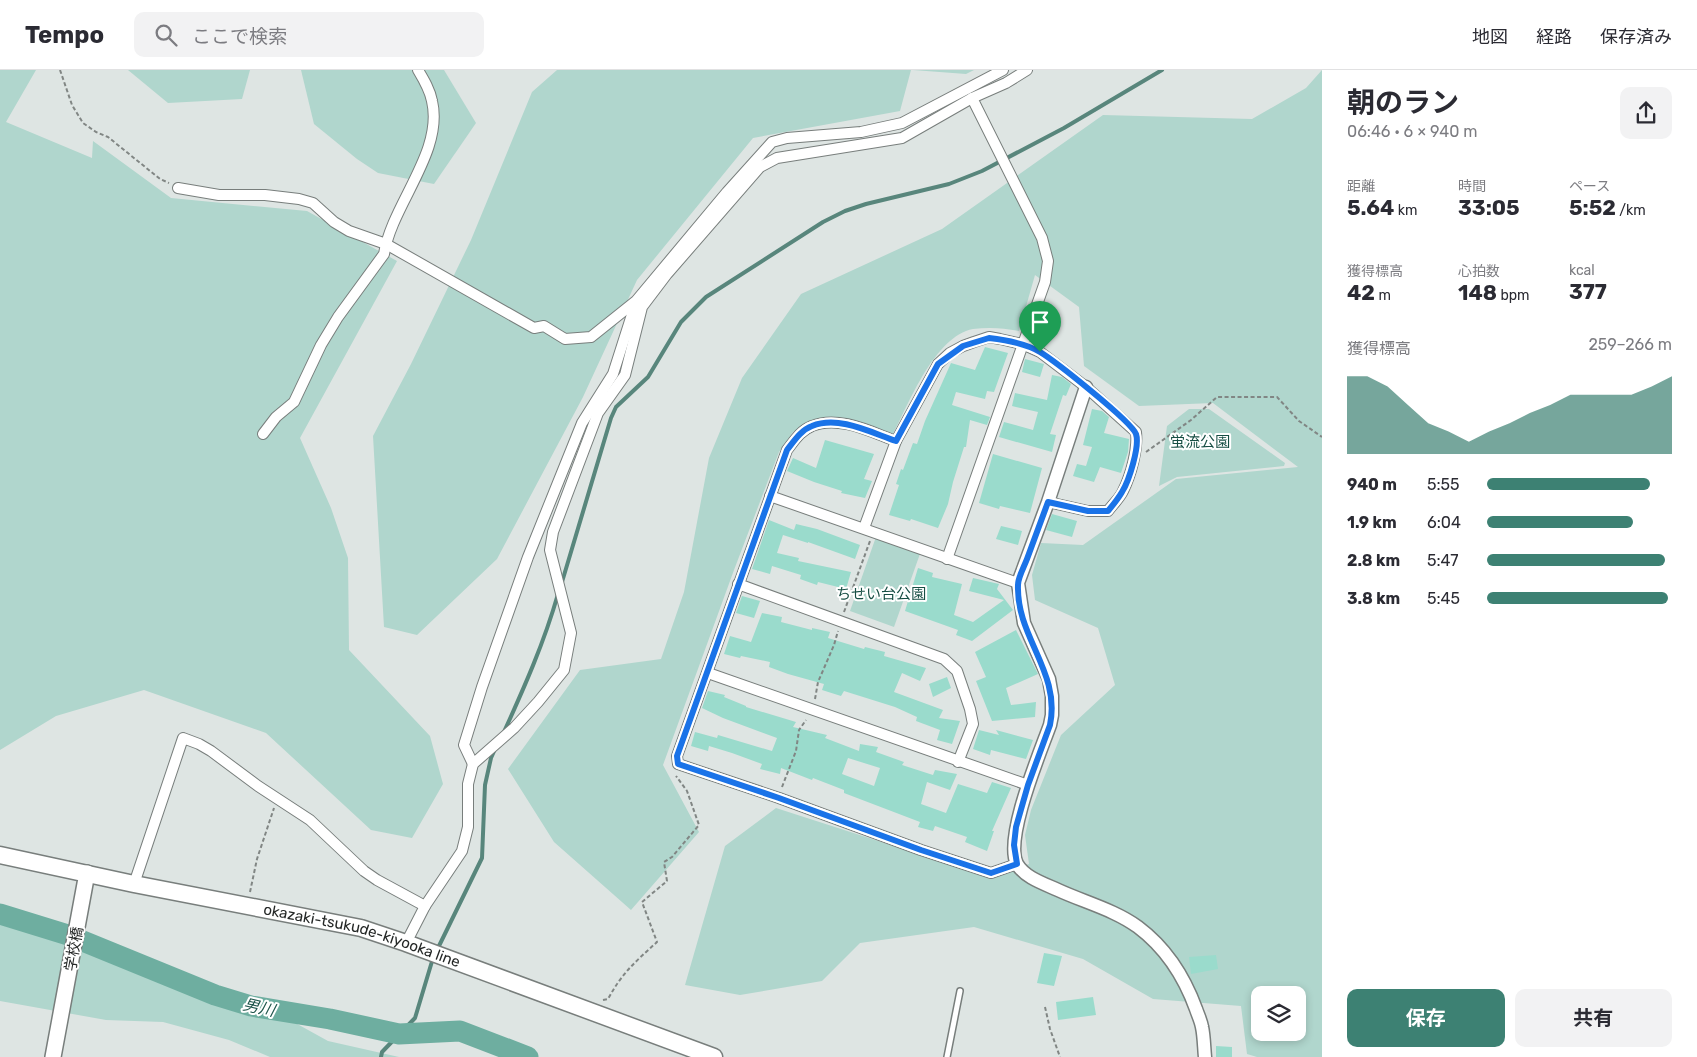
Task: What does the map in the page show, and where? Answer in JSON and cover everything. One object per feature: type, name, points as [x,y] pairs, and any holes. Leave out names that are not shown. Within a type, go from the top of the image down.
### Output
[{"type":"main road","name":"okazaki-tsukude-kiyooka line","points":[[0,855],[86,880],[134,884],[361,928],[714,1057]]},
{"type":"main road","name":"学校橋","points":[[53,1057],[86,880]]},
{"type":"street","points":[[263,434],[276,417],[294,402],[321,345],[338,317],[384,254],[397,214],[432,139],[433,103],[428,88],[418,70]]},
{"type":"street","points":[[178,188],[219,195],[265,195],[299,199],[313,203],[334,222],[349,231],[386,244],[534,328],[544,326],[565,339],[591,337],[636,301],[727,192],[772,142],[787,138],[861,132],[902,124],[1003,70]]},
{"type":"street","points":[[406,943],[425,906],[462,851],[468,827],[468,784],[473,764],[514,728],[564,670],[571,633],[550,550],[553,532],[598,413],[625,375],[642,307],[667,274],[760,167],[777,158],[902,138],[972,98],[1006,83],[1028,70]]},
{"type":"street","points":[[947,559],[1045,282],[1048,261],[1042,238],[972,98]]},
{"type":"street","points":[[473,764],[464,745],[485,677],[528,557],[582,423],[613,374],[636,301]]},
{"type":"street","points":[[869,530],[896,441],[938,364],[950,353],[963,346],[989,338],[1022,344],[1040,352],[1086,387],[1136,432],[1137,442],[1134,458],[1123,492],[1108,511],[1088,511],[1048,502]]},
{"type":"street","points":[[1086,387],[1048,502],[1018,583],[1024,623],[1048,679],[1052,696],[1052,716],[1028,785],[1016,827],[1014,845],[1017,864],[1032,878],[1137,926],[1158,945],[1175,964],[1189,989],[1202,1026],[1205,1057]]},
{"type":"street","points":[[896,441],[845,424],[830,422],[812,426],[799,435],[787,450],[677,756],[678,764],[991,873],[1017,864]]},
{"type":"street","points":[[770,496],[1018,583]]},
{"type":"street","points":[[738,584],[944,659],[957,671],[970,709],[972,724],[958,762]]},
{"type":"street","points":[[708,674],[1028,785]]},
{"type":"street","points":[[134,884],[183,738],[212,751],[258,786],[310,820],[364,871],[425,906]]},
{"type":"lane","points":[[947,1057],[960,991]]},
{"type":"path","points":[[60,70],[72,105],[83,123],[96,132],[108,137],[160,179],[178,188]]},
{"type":"path","points":[[1134,458],[1157,445],[1191,420],[1217,397],[1277,397],[1299,421],[1322,437]]},
{"type":"path","points":[[779,798],[796,751],[799,730],[805,723],[809,709],[815,700],[818,682],[834,645],[869,530]]},
{"type":"path","points":[[600,1001],[608,999],[618,980],[657,942],[642,902],[667,881],[664,862],[672,857],[699,825],[686,791],[671,768],[678,760]]},
{"type":"path","points":[[246,906],[257,859],[277,799]]},
{"type":"path","points":[[1046,1007],[1050,1030],[1060,1057]]},
{"type":"green space","points":[[0,70],[36,70],[6,122],[92,158],[93,141],[171,198],[307,211],[397,261],[300,438],[331,508],[348,558],[349,650],[430,736],[443,784],[412,838],[371,830],[266,733],[144,690],[56,716],[0,750]]},
{"type":"green space","points":[[128,70],[250,70],[242,99],[168,103]]},
{"type":"green space","points":[[301,70],[444,70],[476,123],[434,184],[378,173],[357,159],[314,124]]},
{"type":"green space","points":[[557,70],[911,70],[900,111],[753,138],[637,280],[583,397],[497,559],[417,635],[384,627],[373,436],[411,364],[471,240],[532,92]]},
{"type":"green space","points":[[913,70],[974,70],[966,74]]},
{"type":"green space","points":[[1322,70],[1322,1057],[1257,1057],[1247,1054],[1241,1006],[1153,999],[1083,959],[974,927],[860,943],[822,981],[740,995],[685,985],[725,846],[776,808],[993,878],[1029,864],[1025,835],[1031,810],[1061,735],[1115,685],[1098,628],[1035,600],[1032,575],[1041,543],[1083,545],[1176,479],[1298,467],[1213,403],[1139,406],[1084,366],[1079,307],[1035,275],[1019,331],[985,328],[973,329],[959,334],[935,357],[915,389],[893,434],[835,417],[811,422],[793,432],[779,452],[663,765],[699,832],[631,910],[554,842],[508,769],[580,670],[661,659],[684,592],[709,458],[742,378],[801,294],[942,229],[1103,115],[1252,119],[1306,88]]},
{"type":"green space","name":"蛍流公園","points":[[1189,409],[1209,409],[1285,463],[1284,466],[1177,477],[1159,486],[1167,426]]},
{"type":"green space","name":"ちせい台公園","points":[[877,534],[921,551],[894,627],[850,611]]},
{"type":"green space","points":[[0,923],[252,999],[328,1041],[399,1057],[270,1057],[229,1040],[163,1022],[106,1020],[0,1001]]},
{"type":"building","points":[[985,347],[1008,353],[994,392],[987,391],[985,399],[956,392],[952,405],[990,417],[987,425],[970,420],[966,447],[964,447],[948,504],[938,528],[911,519],[910,521],[889,515],[899,485],[896,484],[901,469],[903,470],[913,443],[917,444],[925,421],[951,363],[975,370]]},
{"type":"building","points":[[1025,359],[1044,364],[1040,377],[1022,372]]},
{"type":"building","points":[[1052,375],[1062,377],[1071,384],[1066,396],[1063,395],[1050,434],[1056,435],[1052,452],[999,437],[1004,422],[1033,430],[1038,412],[1012,406],[1015,393],[1047,400]]},
{"type":"building","points":[[1092,409],[1102,411],[1109,417],[1104,433],[1129,439],[1128,452],[1121,473],[1100,467],[1094,482],[1073,476],[1077,464],[1086,466],[1092,447],[1083,445]]},
{"type":"building","points":[[825,440],[874,454],[864,479],[872,481],[865,498],[841,493],[842,491],[787,471],[793,458],[816,468]]},
{"type":"building","points":[[993,454],[1042,468],[1030,513],[1000,506],[999,509],[979,503]]},
{"type":"building","points":[[1052,514],[1077,521],[1072,537],[1046,530]]},
{"type":"building","points":[[769,520],[794,530],[796,524],[817,529],[860,545],[855,559],[783,535],[777,553],[799,558],[798,561],[851,572],[846,589],[818,582],[817,585],[800,579],[801,575],[772,566],[770,574],[752,569]]},
{"type":"building","points":[[1001,526],[1022,531],[1018,545],[996,539]]},
{"type":"building","points":[[918,568],[933,573],[932,577],[962,584],[954,615],[973,622],[1004,600],[969,591],[973,578],[999,584],[997,589],[1013,610],[972,641],[956,635],[958,630],[905,611]]},
{"type":"building","points":[[742,596],[760,601],[754,618],[736,613]]},
{"type":"building","points":[[762,613],[782,617],[781,622],[812,630],[812,628],[830,632],[828,638],[864,649],[865,647],[885,652],[884,656],[926,668],[920,681],[902,673],[894,692],[943,710],[939,718],[960,721],[952,744],[937,740],[940,730],[916,721],[917,717],[895,707],[844,691],[841,696],[822,690],[824,684],[769,667],[770,662],[724,654],[730,636],[751,642]]},
{"type":"building","points":[[1016,630],[1038,674],[1006,688],[1011,705],[1036,702],[1035,717],[992,721],[976,681],[986,677],[975,652]]},
{"type":"building","points":[[947,677],[951,688],[933,697],[929,684]]},
{"type":"building","points":[[708,691],[725,695],[724,697],[746,707],[796,722],[793,727],[827,735],[825,738],[859,751],[860,744],[878,747],[876,752],[904,762],[902,765],[933,775],[935,770],[957,774],[950,790],[927,782],[921,804],[946,813],[958,784],[987,793],[992,782],[1011,788],[992,831],[994,831],[987,851],[965,842],[967,837],[935,826],[933,831],[918,827],[920,822],[844,793],[844,790],[813,778],[812,780],[781,768],[780,774],[760,769],[762,764],[732,753],[709,746],[708,751],[691,746],[695,732],[717,738],[718,735],[772,751],[777,738],[702,708]],"holes":[[[848,758],[880,768],[874,786],[842,774]]]},
{"type":"building","points":[[979,730],[999,735],[996,730],[1033,740],[1026,759],[991,750],[990,755],[973,749]]},
{"type":"building","points":[[1044,953],[1062,956],[1054,986],[1037,983]]},
{"type":"building","points":[[1216,955],[1218,969],[1191,974],[1189,957]]},
{"type":"building","points":[[1093,997],[1096,1015],[1058,1020],[1056,1002]]},
{"type":"building","points":[[1216,1046],[1232,1047],[1232,1057],[1216,1057]]},
{"type":"waterway","points":[[562,582],[611,418],[616,407],[648,377],[681,322],[706,297],[823,222],[845,211],[949,184],[982,171],[1064,128],[1162,70]]},
{"type":"waterway","points":[[503,734],[540,648],[558,594]]},
{"type":"waterway","points":[[437,950],[482,858],[485,785],[495,749]]},
{"type":"waterway","name":"男川","points":[[0,914],[68,935],[215,995],[251,1006],[330,1019],[399,1034],[460,1031],[528,1057]]},
{"type":"waterway","points":[[381,1057],[382,1052],[415,1018],[433,958]]},
{"type":"route","points":[[989,338],[1022,344],[1040,352],[1086,387],[1123,419],[1136,432],[1137,442],[1123,492],[1108,511],[1088,511],[1048,502],[1018,583],[1020,608],[1024,623],[1048,679],[1052,696],[1052,716],[1028,785],[1016,827],[1014,845],[1017,864],[991,873],[678,764],[677,756],[708,674],[770,496],[787,450],[799,435],[812,426],[830,422],[845,424],[896,441],[938,364],[950,353],[963,346],[989,338]]}]
